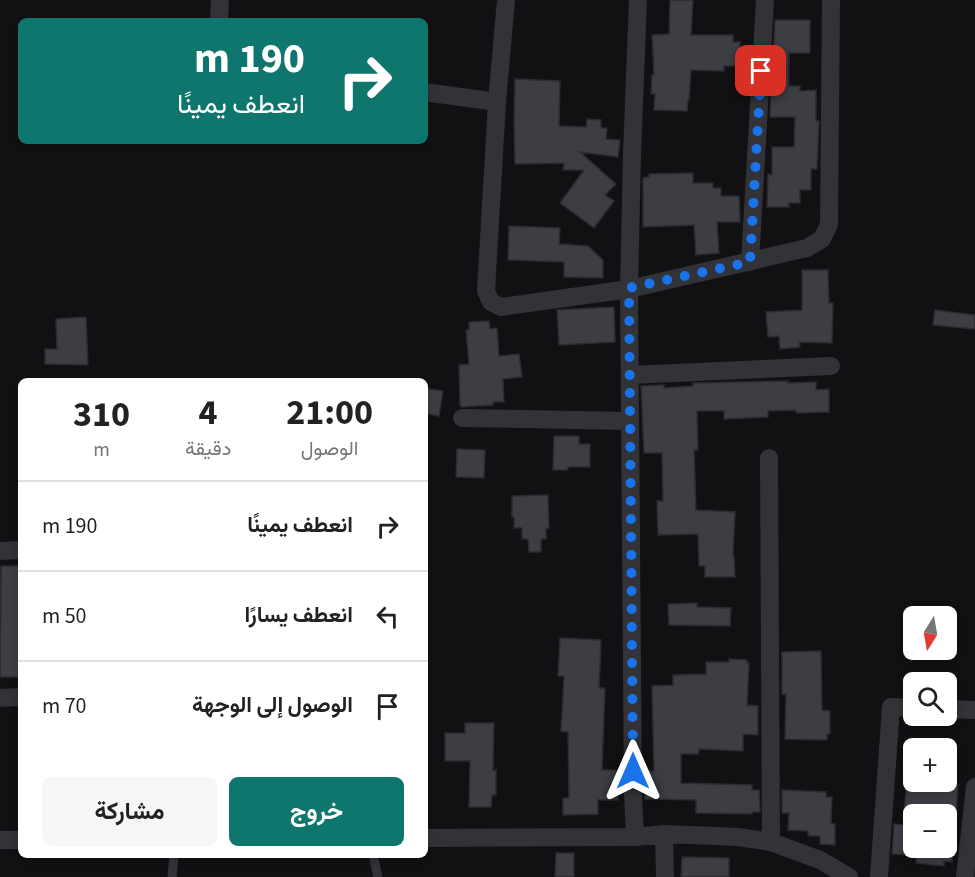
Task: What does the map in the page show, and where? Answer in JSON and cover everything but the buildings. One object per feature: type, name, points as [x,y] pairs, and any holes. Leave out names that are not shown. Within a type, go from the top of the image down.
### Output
[{"type":"street","points":[[219,18],[220,0]]},
{"type":"street","points":[[506,0],[497,102],[486,291],[490,302],[501,307],[629,288],[807,248],[822,239],[829,224],[831,0]]},
{"type":"street","points":[[635,837],[629,288],[638,0]]},
{"type":"street","points":[[750,262],[765,0]]},
{"type":"street","points":[[428,93],[497,102]]},
{"type":"street","points":[[630,375],[831,366]]},
{"type":"street","points":[[462,418],[630,421]]},
{"type":"street","points":[[770,458],[771,842]]},
{"type":"street","points":[[0,550],[18,550]]},
{"type":"street","points":[[0,698],[18,697]]},
{"type":"street","points":[[879,877],[891,707],[903,708]]},
{"type":"street","points":[[957,709],[975,710]]},
{"type":"street","points":[[965,877],[975,786]]},
{"type":"street","points":[[664,834],[665,877]]},
{"type":"street","points":[[428,838],[635,837],[664,834],[738,837],[771,842],[820,860],[849,877]]},
{"type":"street","points":[[0,840],[18,840]]},
{"type":"lane","points":[[172,877],[174,858]]},
{"type":"lane","points":[[374,858],[378,877]]},
{"type":"route","points":[[633,771],[629,288],[750,262],[761,71]]}]
